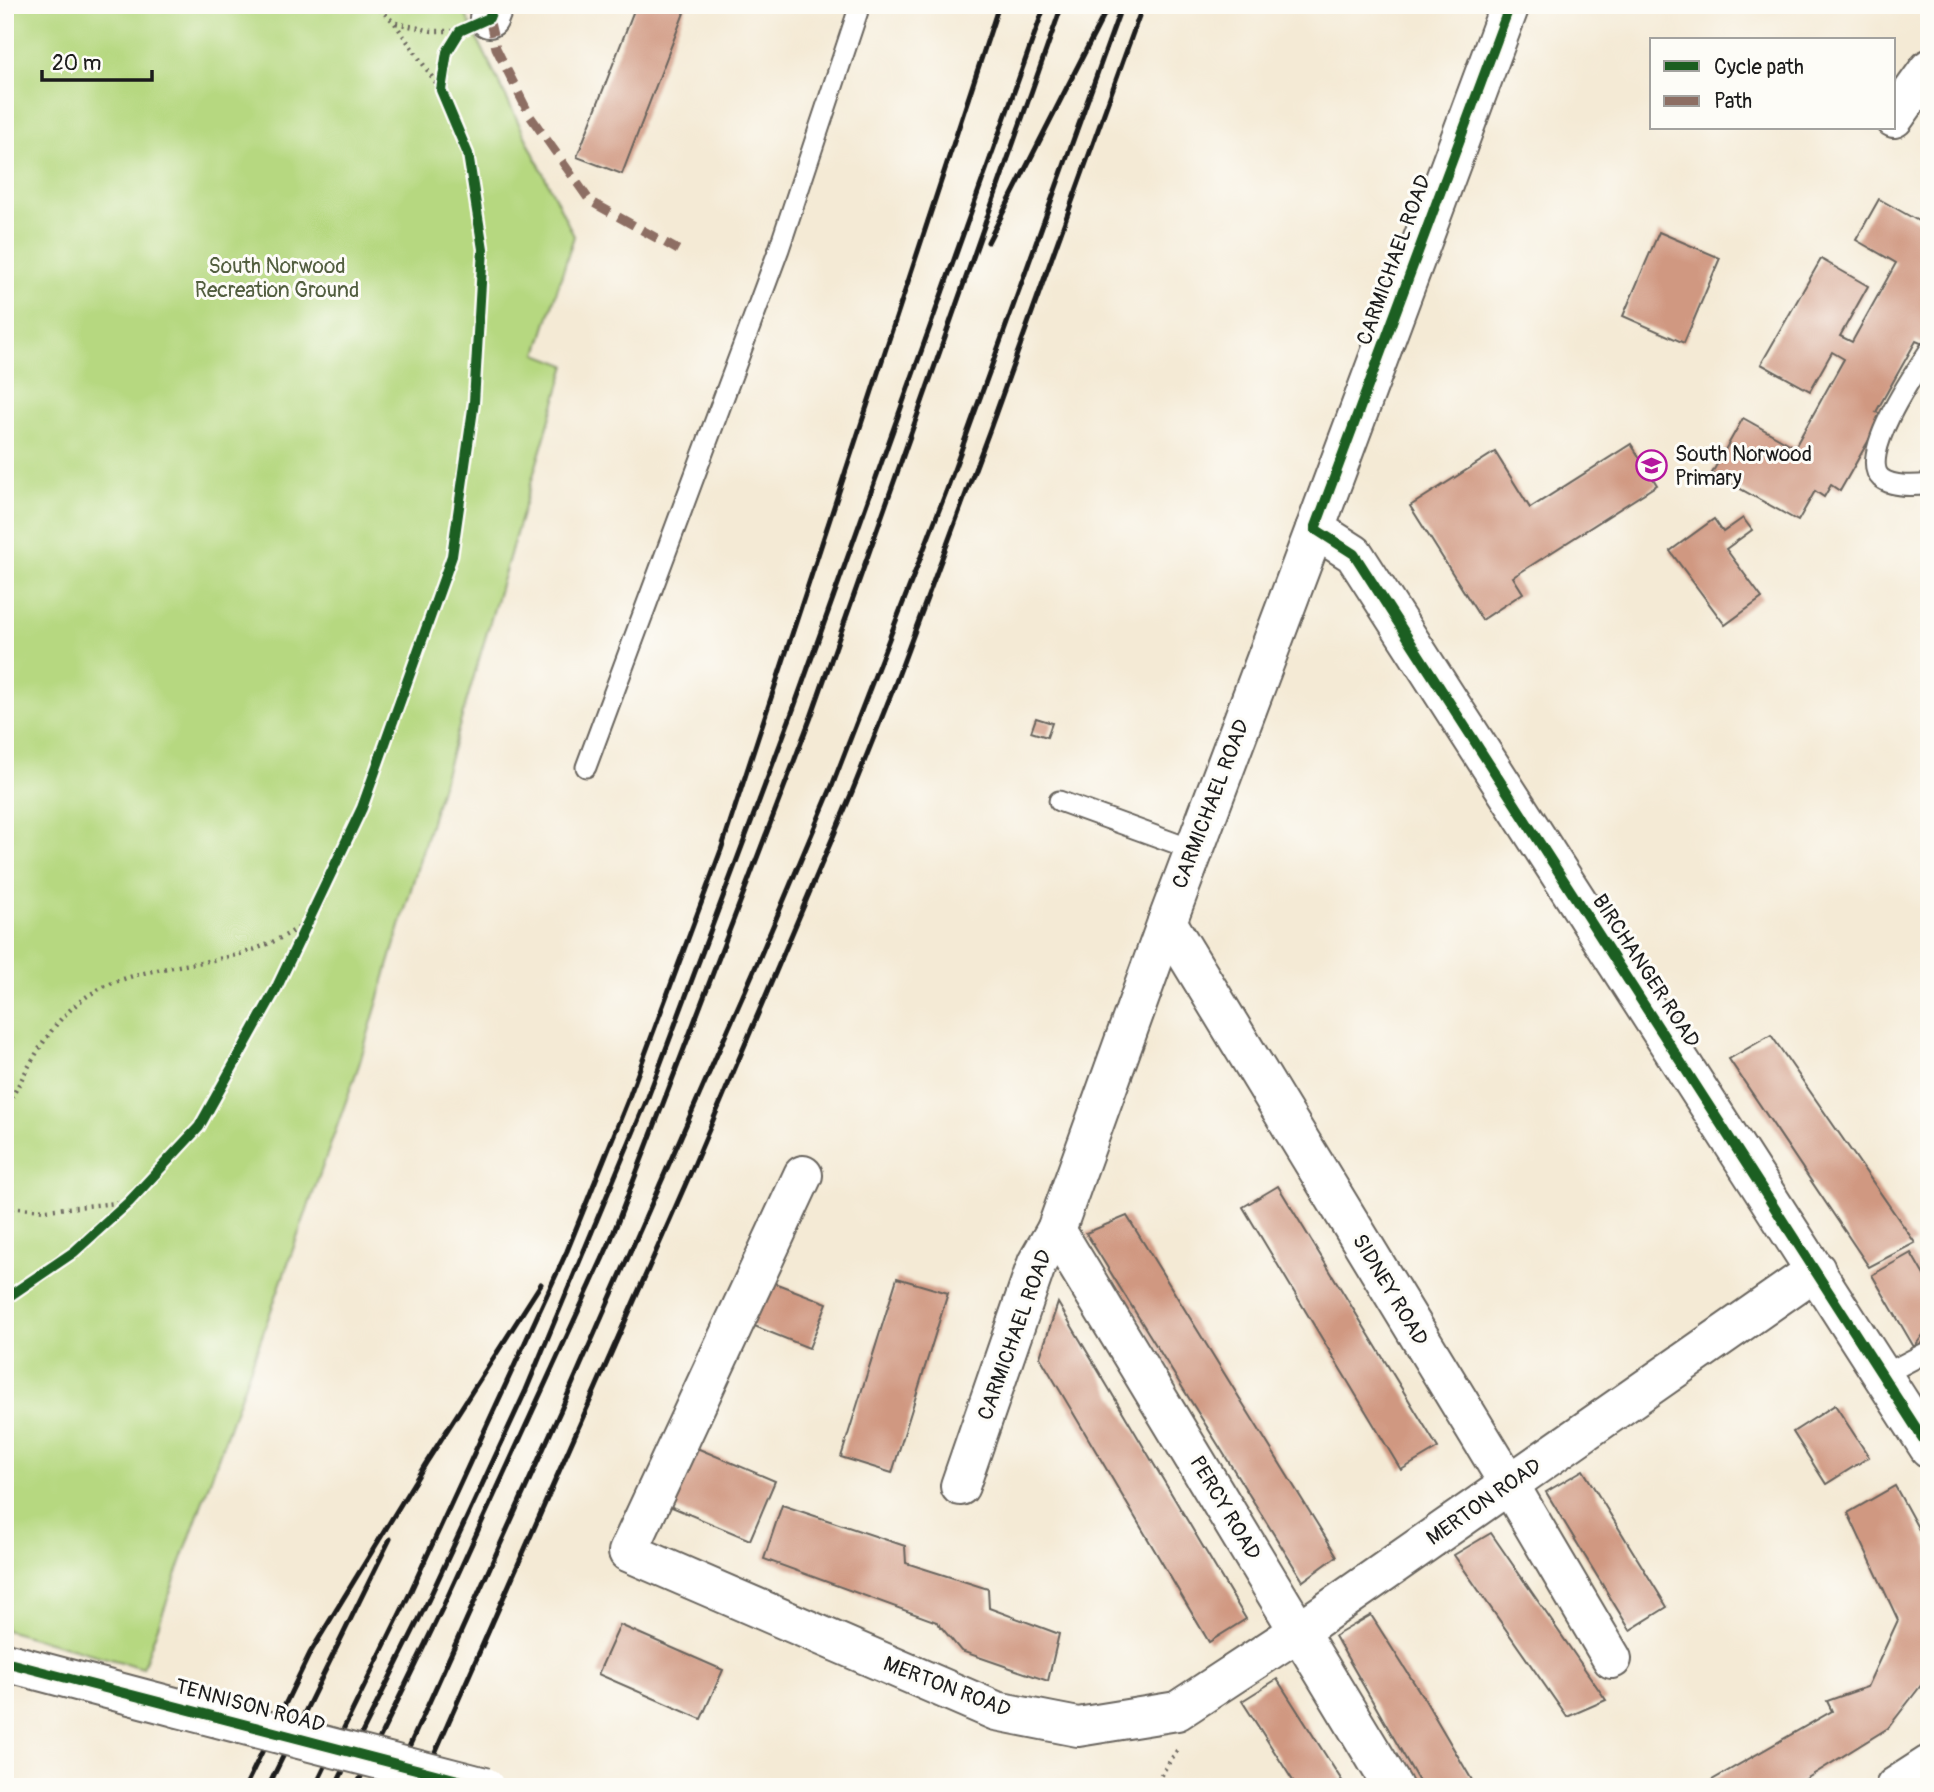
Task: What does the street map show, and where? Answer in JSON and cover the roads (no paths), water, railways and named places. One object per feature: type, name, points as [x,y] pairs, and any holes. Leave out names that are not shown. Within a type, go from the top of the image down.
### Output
[{"type":"street","name":"CARMICHAEL ROAD","points":[[960,1486],[1037,1263],[1056,1230],[1167,922],[1510,5]]},
{"type":"street","points":[[1896,115],[1929,69]]},
{"type":"street","name":"BIRCHANGER ROAD","points":[[1315,529],[1354,554],[1929,1448]]},
{"type":"street","name":"SIDNEY ROAD","points":[[1167,922],[1612,1658]]},
{"type":"street","name":"MERTON ROAD","points":[[803,1175],[628,1552],[996,1711],[1079,1727],[1177,1711],[1299,1631],[1816,1270]]},
{"type":"street","name":"PERCY ROAD","points":[[1056,1230],[1393,1787]]},
{"type":"street","name":"TENNISON ROAD","points":[[5,1662],[485,1787]]},
{"type":"street","points":[[1895,1787],[1929,1765]]},
{"type":"lane","points":[[586,767],[779,248],[860,5]]},
{"type":"lane","points":[[1929,351],[1890,417],[1878,443],[1874,464],[1879,477],[1890,483],[1929,484]]},
{"type":"lane","points":[[1059,801],[1194,850]]},
{"type":"lane","points":[[1883,1375],[1929,1351]]},
{"type":"railway","points":[[315,1787],[409,1595],[567,1251],[628,1100],[721,850],[999,5]]},
{"type":"railway","points":[[335,1787],[428,1601],[526,1390],[648,1097],[793,710],[1045,5]]},
{"type":"railway","points":[[356,1787],[442,1609],[610,1242],[811,717],[1062,5]]},
{"type":"railway","points":[[988,242],[1109,5]]},
{"type":"railway","points":[[391,1787],[564,1403],[832,786],[946,492],[1122,5]]},
{"type":"railway","points":[[420,1787],[694,1165],[852,792],[990,429],[1143,5]]},
{"type":"railway","points":[[245,1787],[310,1653],[426,1463],[541,1284]]},
{"type":"railway","points":[[268,1787],[390,1539]]},
{"type":"place","name":"South Norwood Primary","points":[[1652,466]]},
{"type":"park label","name":"South Norwood Recreation Ground","points":[[277,278]]}]
